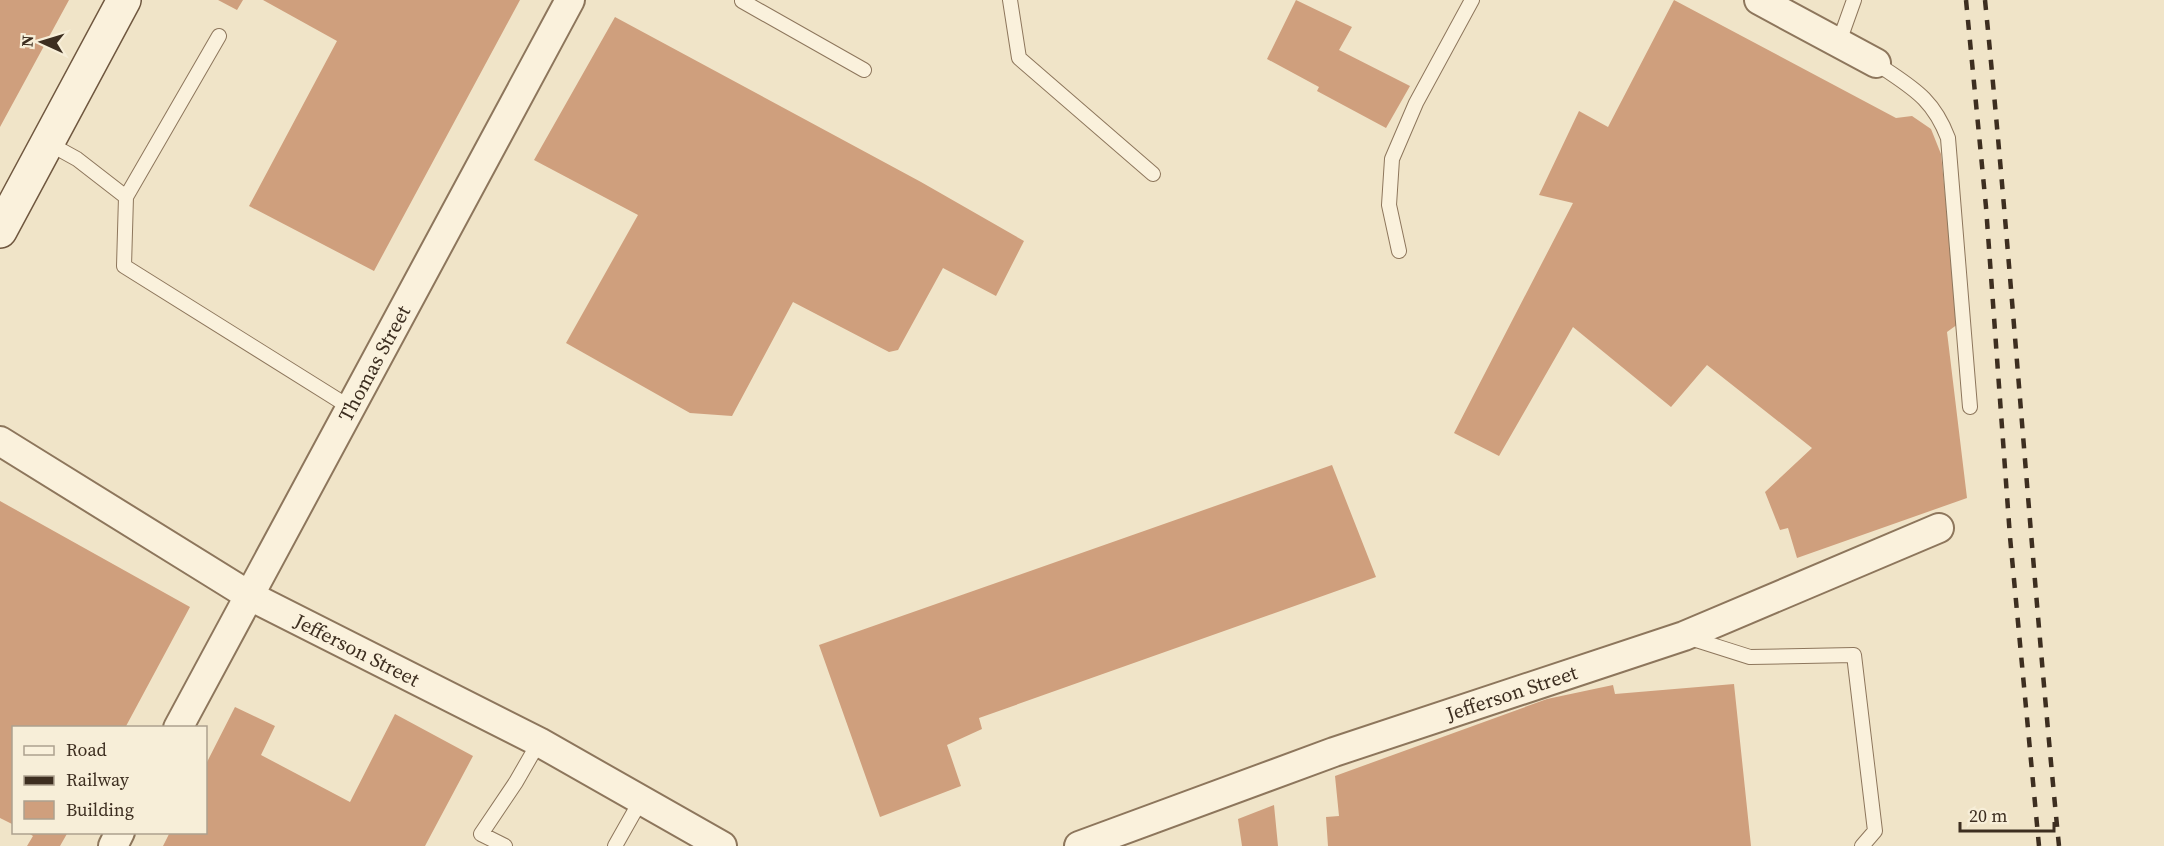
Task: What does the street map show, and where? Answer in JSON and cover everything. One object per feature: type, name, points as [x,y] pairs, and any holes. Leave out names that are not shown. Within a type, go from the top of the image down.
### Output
[{"type":"main road","points":[[0,231],[124,0]]},
{"type":"street","name":"Thomas Street","points":[[179,726],[570,0]]},
{"type":"street","points":[[1759,0],[1876,63]]},
{"type":"street","name":"Jefferson Street","points":[[0,441],[250,596],[539,742],[722,846]]},
{"type":"street","name":"Jefferson Street","points":[[1079,846],[1334,752],[1683,636],[1939,528]]},
{"type":"lane","points":[[742,0],[864,70]]},
{"type":"lane","points":[[1010,0],[1019,58],[1153,174]]},
{"type":"lane","points":[[1399,251],[1389,204],[1392,159],[1416,103],[1472,0]]},
{"type":"lane","points":[[1839,42],[1854,0]]},
{"type":"lane","points":[[219,36],[126,197],[124,266],[351,408]]},
{"type":"lane","points":[[1876,63],[1926,98],[1939,115],[1948,138],[1970,407]]},
{"type":"lane","points":[[47,143],[77,159],[126,197]]},
{"type":"lane","points":[[1683,636],[1750,657],[1854,655],[1875,831],[1862,846]]},
{"type":"lane","points":[[473,846],[516,782],[539,742]]},
{"type":"lane","points":[[615,846],[641,800]]},
{"type":"lane","points":[[481,834],[505,846]]},
{"type":"building","points":[[0,0],[69,0],[0,127]]},
{"type":"building","points":[[218,0],[243,0],[237,10]]},
{"type":"building","points":[[263,0],[520,0],[374,271],[249,206],[337,41]]},
{"type":"building","points":[[1296,0],[1352,27],[1339,50],[1410,86],[1386,128],[1317,91],[1319,87],[1267,59]]},
{"type":"building","points":[[1674,0],[1896,118],[1912,116],[1931,129],[1941,154],[1958,324],[1947,332],[1967,498],[1797,558],[1788,528],[1780,530],[1765,492],[1812,448],[1707,365],[1671,407],[1573,327],[1499,456],[1454,433],[1573,203],[1539,195],[1579,111],[1608,127]]},
{"type":"building","points":[[615,17],[921,182],[1024,241],[996,296],[943,268],[898,350],[889,352],[793,302],[732,416],[690,413],[566,343],[638,215],[534,160]]},
{"type":"building","points":[[1332,465],[1376,577],[979,718],[982,729],[947,745],[961,786],[880,817],[819,645]]},
{"type":"building","points":[[0,501],[190,607],[126,726],[12,726],[12,824],[0,818]]},
{"type":"building","points":[[1734,684],[1751,846],[1328,846],[1326,817],[1339,816],[1335,776],[1547,699],[1613,685],[1615,694]]},
{"type":"building","points":[[235,707],[275,726],[261,755],[350,802],[395,714],[473,756],[425,846],[163,846],[169,834],[207,834],[207,762]]},
{"type":"building","points":[[1274,805],[1278,846],[1242,846],[1238,819]]},
{"type":"building","points":[[30,834],[67,834],[60,846],[27,846],[33,836]]},
{"type":"railway","points":[[1966,0],[1986,207],[2010,537],[2039,846]]},
{"type":"railway","points":[[1985,0],[2059,846]]}]
